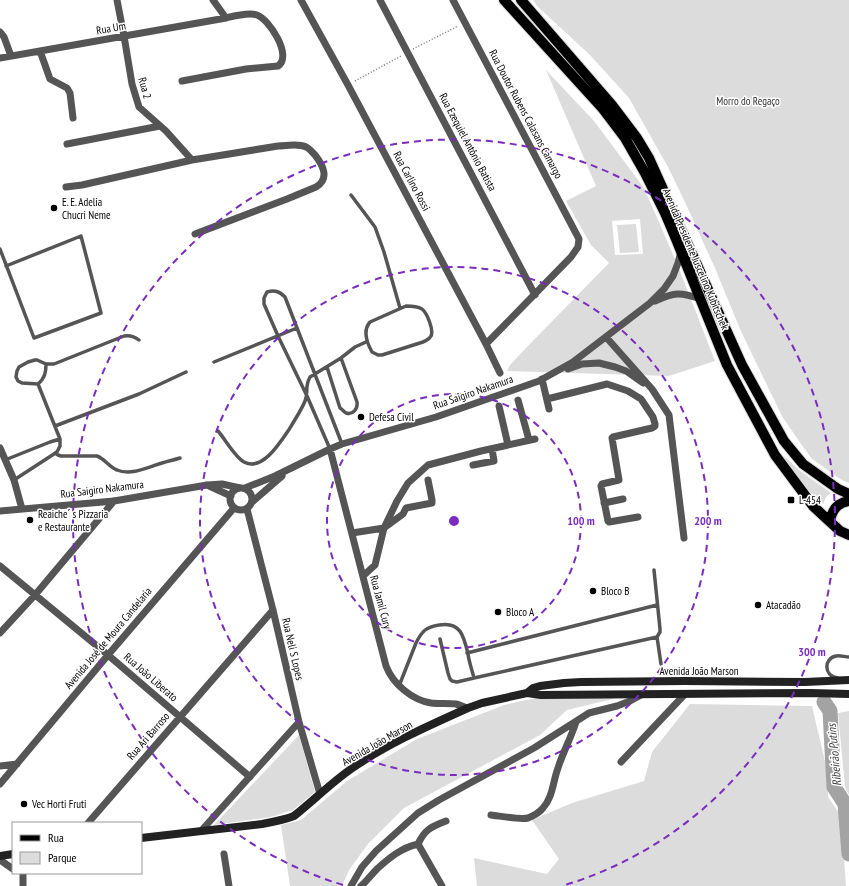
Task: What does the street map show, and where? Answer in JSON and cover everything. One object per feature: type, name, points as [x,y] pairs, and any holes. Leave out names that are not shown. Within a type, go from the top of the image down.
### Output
[{"type":"main road","name":"Avenida Presidente Juscelino Kubitschek","points":[[504,0],[599,104],[621,132],[645,173],[665,213],[727,365],[775,455],[813,506],[840,531],[849,535]]},
{"type":"main road","name":"Avenida Presidente Juscelino Kubitschek","points":[[521,0],[612,105],[645,151],[742,365],[784,441],[803,464],[849,494]]},
{"type":"main road","points":[[830,521],[831,515],[836,507],[849,501]]},
{"type":"main road","name":"Avenida João Marson","points":[[527,693],[533,688],[540,686],[581,682],[804,682],[849,679]]},
{"type":"main road","name":"Avenida João Marson","points":[[142,838],[281,821],[294,816],[350,770],[414,733],[482,703],[527,693],[540,695],[849,694]]},
{"type":"main road","points":[[0,856],[12,854]]},
{"type":"street","name":"Rua 2","points":[[117,0],[132,84],[139,107],[160,126],[192,160]]},
{"type":"street","points":[[213,0],[226,18]]},
{"type":"street","name":"Rua Carlino Rossi","points":[[301,0],[348,85],[500,373]]},
{"type":"street","name":"Rua Ezequiel Antônio Batista","points":[[380,0],[535,295]]},
{"type":"street","name":"Rua Doutor Rubens Calasans Camargo","points":[[453,0],[579,239],[578,248],[576,251],[535,295]]},
{"type":"street","name":"Rua Um","points":[[0,58],[252,14],[258,15],[265,20],[271,27],[280,44],[283,56],[281,64],[278,66],[246,69],[182,81]]},
{"type":"street","points":[[0,32],[4,37],[11,56]]},
{"type":"street","points":[[40,52],[50,79],[67,88],[70,93],[73,118]]},
{"type":"street","points":[[66,144],[160,126]]},
{"type":"street","points":[[66,187],[82,185],[192,160],[278,146],[305,146],[309,148],[319,161],[324,173],[324,178],[319,185],[287,199],[195,234]]},
{"type":"street","name":"Rua Saigiro Nakamura","points":[[0,511],[114,501],[207,485],[222,484],[242,488],[288,471],[342,444],[436,417],[488,400],[542,379],[574,362],[650,303],[664,289],[674,276],[681,251]]},
{"type":"street","name":"Rua Saigiro Nakamura","points":[[650,303],[672,294],[687,295],[701,299]]},
{"type":"street","points":[[486,344],[535,295]]},
{"type":"street","points":[[606,337],[652,389],[669,415],[684,538]]},
{"type":"street","points":[[550,375],[582,364],[599,363],[626,371],[652,389]]},
{"type":"street","points":[[542,379],[549,409]]},
{"type":"street","points":[[547,399],[607,384],[628,391],[641,400],[653,416],[655,426],[612,438],[619,479],[618,481],[602,484],[601,486],[607,519],[609,522],[638,517]]},
{"type":"street","points":[[363,576],[375,565],[384,528],[397,501],[408,483],[428,465],[532,440],[518,400]]},
{"type":"street","points":[[499,406],[508,445]]},
{"type":"street","points":[[0,448],[14,480],[22,509]]},
{"type":"street","name":"Rua Jamil Cury","points":[[330,449],[386,666],[392,679],[410,695],[424,702],[458,704],[468,708]]},
{"type":"street","points":[[473,465],[494,461],[492,449]]},
{"type":"street","name":"Rua Saigiro Nakamura","points":[[252,502],[288,471]]},
{"type":"street","points":[[352,533],[384,528],[403,514],[406,508],[432,503],[428,480]]},
{"type":"street","points":[[207,485],[231,496]]},
{"type":"street","points":[[242,488],[248,490],[253,498],[247,509],[238,510],[234,508],[230,500],[236,489],[242,488]]},
{"type":"street","points":[[604,503],[623,499]]},
{"type":"street","points":[[0,632],[35,595],[114,501]]},
{"type":"street","name":"Avenida José de Moura Candelaria","points":[[0,784],[234,508]]},
{"type":"street","name":"Rua Neli S Lopes","points":[[247,509],[273,610],[299,722],[320,794]]},
{"type":"street","name":"Rua João Liberato","points":[[0,566],[108,655],[250,777]]},
{"type":"street","name":"Rua Ari Barroso","points":[[89,822],[273,610]]},
{"type":"street","name":"Avenida João Marson","points":[[351,886],[362,867],[376,851],[418,813],[522,755],[589,713],[617,706],[643,694]]},
{"type":"street","points":[[621,762],[685,694]]},
{"type":"street","points":[[200,831],[299,722]]},
{"type":"street","points":[[491,815],[525,818],[536,814],[543,808],[552,791],[557,769],[576,722]]},
{"type":"street","points":[[0,766],[16,764]]},
{"type":"street","points":[[418,844],[422,834],[434,826],[446,821]]},
{"type":"street","points":[[361,886],[376,870],[397,853],[408,846],[418,844]]},
{"type":"street","points":[[418,844],[442,886]]},
{"type":"street","points":[[224,854],[229,886]]},
{"type":"street","points":[[0,860],[12,868]]},
{"type":"lane","points":[[351,195],[375,228],[384,252],[400,308]]},
{"type":"lane","points":[[0,249],[6,266],[34,338],[101,313],[81,236],[6,266]]},
{"type":"lane","points":[[330,449],[264,304],[264,298],[267,292],[281,292],[285,297],[342,444]]},
{"type":"lane","points":[[412,306],[423,310],[427,315],[432,334],[429,339],[423,342],[382,355],[372,352],[366,342],[366,327],[370,322],[400,308],[412,306]]},
{"type":"lane","points":[[214,362],[297,328]]},
{"type":"lane","points":[[46,364],[46,373],[44,378],[38,384],[22,383],[18,381],[16,376],[19,367],[31,361],[37,360],[46,364],[54,364],[124,336],[130,335],[139,340]]},
{"type":"lane","points":[[218,431],[239,458],[248,464],[260,462],[276,448],[302,408],[307,396],[306,388],[310,377],[341,358],[355,347],[366,342]]},
{"type":"lane","points":[[327,367],[340,408],[346,413],[355,411],[358,406],[357,402],[341,358]]},
{"type":"lane","points":[[55,426],[139,394],[186,372]]},
{"type":"lane","points":[[14,480],[57,452],[60,446],[60,439],[38,384]]},
{"type":"lane","points":[[5,460],[60,439]]},
{"type":"lane","points":[[55,453],[61,456],[97,456],[102,458],[117,470],[126,472],[180,458]]},
{"type":"lane","points":[[654,570],[660,629],[657,637],[661,664]]},
{"type":"lane","points":[[467,653],[657,605]]},
{"type":"lane","points":[[399,686],[416,643],[422,633],[428,628],[443,624],[449,624],[458,629],[464,638],[474,678]]},
{"type":"lane","points":[[440,639],[450,679],[457,682],[657,637]]},
{"type":"lane","points":[[849,657],[833,657],[829,660],[827,668],[829,674],[835,678],[849,679]]},
{"type":"path","points":[[348,85],[465,22]]},
{"type":"green space","name":"Morro do Regaço","points":[[533,0],[849,0],[849,483],[840,479],[811,458],[783,418],[740,329],[715,268],[683,198],[668,167],[629,98],[590,55],[537,6]]},
{"type":"green space","points":[[546,70],[594,121],[644,188],[678,266],[715,361],[669,376],[507,371],[510,365],[525,349],[609,263],[591,245],[566,201],[596,186]],"holes":[[[640,219],[643,254],[615,255],[612,221]]]},
{"type":"green space","points":[[636,224],[639,252],[620,253],[617,225]]},
{"type":"green space","points":[[783,455],[799,470],[831,493],[826,497],[823,504],[806,488]]},
{"type":"green space","points":[[545,696],[617,698],[567,710],[540,735],[404,808],[368,844],[349,870],[342,886],[290,886],[281,825],[301,820],[347,781],[417,739],[504,705]]},
{"type":"green space","points":[[690,704],[812,706],[827,770],[828,797],[841,816],[846,886],[477,886],[474,858],[547,874],[559,859],[532,820],[572,803],[644,781],[652,752]]},
{"type":"green space","points":[[849,711],[849,795],[845,787],[838,713]]},
{"type":"green space","points":[[299,735],[315,792],[293,810],[271,817],[214,825]]},
{"type":"waterway","name":"Ribeirão Putins","points":[[824,702],[830,711],[834,787],[845,804],[849,854]]},
{"type":"place","name":"E. E. Adelia Chucri Neme","points":[[54,208]]},
{"type":"place","name":"Defesa Civil","points":[[361,417]]},
{"type":"place","name":"L-454","points":[[791,500]]},
{"type":"place","name":"Reaiche´ s Pizzaria e Restaurante","points":[[30,520]]},
{"type":"place","name":"Bloco B","points":[[593,591]]},
{"type":"place","name":"Atacadão","points":[[758,605]]},
{"type":"place","name":"Bloco A","points":[[498,612]]},
{"type":"place","name":"Vec Horti Fruti","points":[[24,804]]}]
